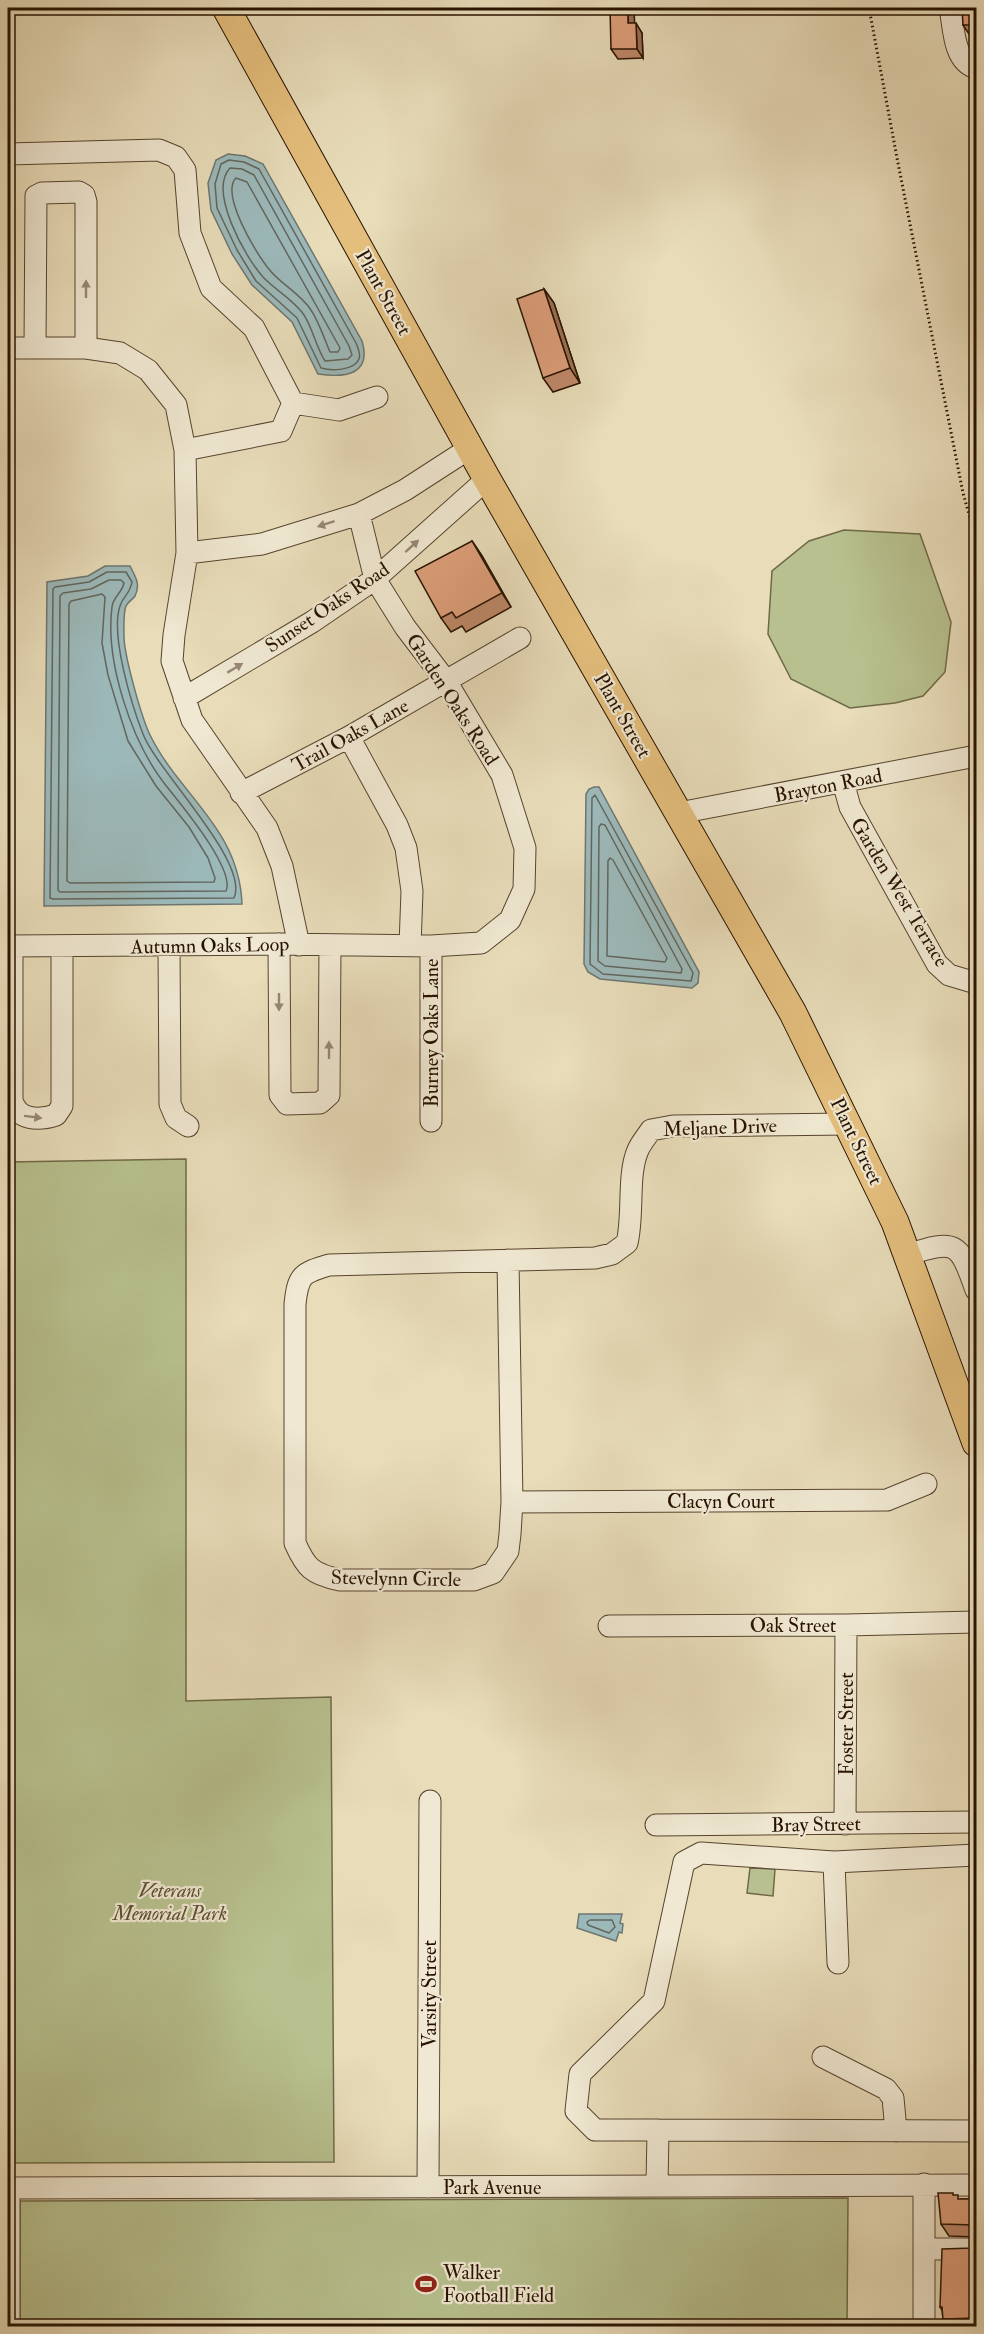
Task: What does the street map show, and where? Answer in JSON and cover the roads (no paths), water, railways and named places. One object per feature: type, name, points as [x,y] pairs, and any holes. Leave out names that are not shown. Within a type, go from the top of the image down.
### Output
[{"type":"main road","name":"Plant Street","points":[[226,8],[487,479],[793,1013],[895,1222],[975,1434]]},
{"type":"street","points":[[950,8],[958,52],[972,67],[976,68]]},
{"type":"street","points":[[8,154],[159,150],[176,157],[185,170],[190,233],[211,288],[254,328],[293,403]]},
{"type":"street","points":[[35,348],[36,196],[42,193],[79,192],[84,195],[86,202],[86,348]]},
{"type":"street","name":"Autumn Oaks Loop","points":[[8,348],[86,348],[120,353],[148,370],[176,405],[185,450],[187,553],[172,661],[192,720],[267,828],[282,866],[295,919],[289,944],[10,946]]},
{"type":"street","points":[[293,403],[339,410],[377,397]]},
{"type":"street","points":[[185,450],[281,431],[293,403]]},
{"type":"street","points":[[187,553],[262,544],[359,514],[405,490],[470,448]]},
{"type":"street","name":"Sunset Oaks Road","points":[[184,698],[312,622],[375,579],[487,479]]},
{"type":"street","name":"Garden Oaks Road","points":[[289,944],[420,946],[481,943],[510,920],[524,889],[525,848],[502,775],[446,681],[405,627],[375,579],[359,514]]},
{"type":"street","name":"Trail Oaks Lane","points":[[241,793],[349,737],[520,639]]},
{"type":"street","name":"Burney Oaks Lane","points":[[349,737],[397,825],[406,848],[420,946],[431,1120]]},
{"type":"street","name":"Brayton Road","points":[[679,813],[976,756]]},
{"type":"street","name":"Garden West Terrace","points":[[843,782],[850,807],[938,964],[949,975],[976,983]]},
{"type":"street","points":[[289,944],[279,1095],[287,1104],[320,1103],[329,1095],[330,945]]},
{"type":"street","points":[[169,945],[170,1104],[176,1118],[188,1126]]},
{"type":"street","points":[[10,946],[12,1100],[14,1109],[21,1115],[38,1119],[56,1115],[62,1106],[62,946]]},
{"type":"street","name":"Meljane Drive","points":[[508,1260],[595,1258],[612,1254],[627,1243],[632,1226],[634,1167],[638,1150],[651,1130],[672,1126],[849,1124]]},
{"type":"street","points":[[907,1255],[939,1246],[958,1249],[964,1256],[976,1290]]},
{"type":"street","name":"Stevelynn Circle","points":[[508,1260],[512,1502],[508,1551],[493,1573],[474,1580],[340,1580],[318,1575],[303,1562],[295,1543],[295,1304],[297,1284],[308,1271],[329,1265],[508,1260]]},
{"type":"street","name":"Clacyn Court","points":[[512,1502],[887,1500],[926,1484]]},
{"type":"street","name":"Oak Street","points":[[609,1626],[976,1622]]},
{"type":"street","name":"Foster Street","points":[[845,1824],[846,1625]]},
{"type":"street","name":"Varsity Street","points":[[428,2187],[430,1801]]},
{"type":"street","name":"Bray Street","points":[[657,1825],[976,1822]]},
{"type":"street","points":[[976,1856],[834,1862],[701,1853],[684,1862],[654,2001],[580,2074],[576,2111],[595,2130],[976,2131]]},
{"type":"street","points":[[834,1862],[838,1963]]},
{"type":"street","points":[[823,2057],[886,2089],[893,2098],[896,2131]]},
{"type":"street","points":[[657,2186],[658,2130]]},
{"type":"street","points":[[924,2184],[924,2326]]},
{"type":"street","name":"Park Avenue","points":[[8,2188],[976,2185]]},
{"type":"street","points":[[8,2188],[9,2326]]},
{"type":"street","points":[[924,2249],[976,2249]]},
{"type":"water","points":[[228,154],[245,156],[263,164],[362,341],[363,361],[354,372],[338,375],[318,374],[292,322],[252,285],[232,254],[211,210],[208,183],[216,160]]},
{"type":"water","points":[[105,566],[130,566],[135,577],[137,592],[125,609],[124,638],[130,672],[142,715],[162,757],[206,814],[231,854],[238,877],[242,904],[44,906],[47,582],[88,576]]},
{"type":"water","points":[[594,787],[599,787],[699,972],[698,983],[692,988],[600,979],[588,972],[584,964],[586,794]]},
{"type":"water","points":[[579,1914],[622,1914],[620,1923],[623,1924],[622,1933],[619,1932],[616,1941],[577,1928]]},
{"type":"place","name":"Walker Football Field","points":[[426,2284]]},
{"type":"park label","name":"Veterans Memorial Park","points":[[170,1902]]}]
